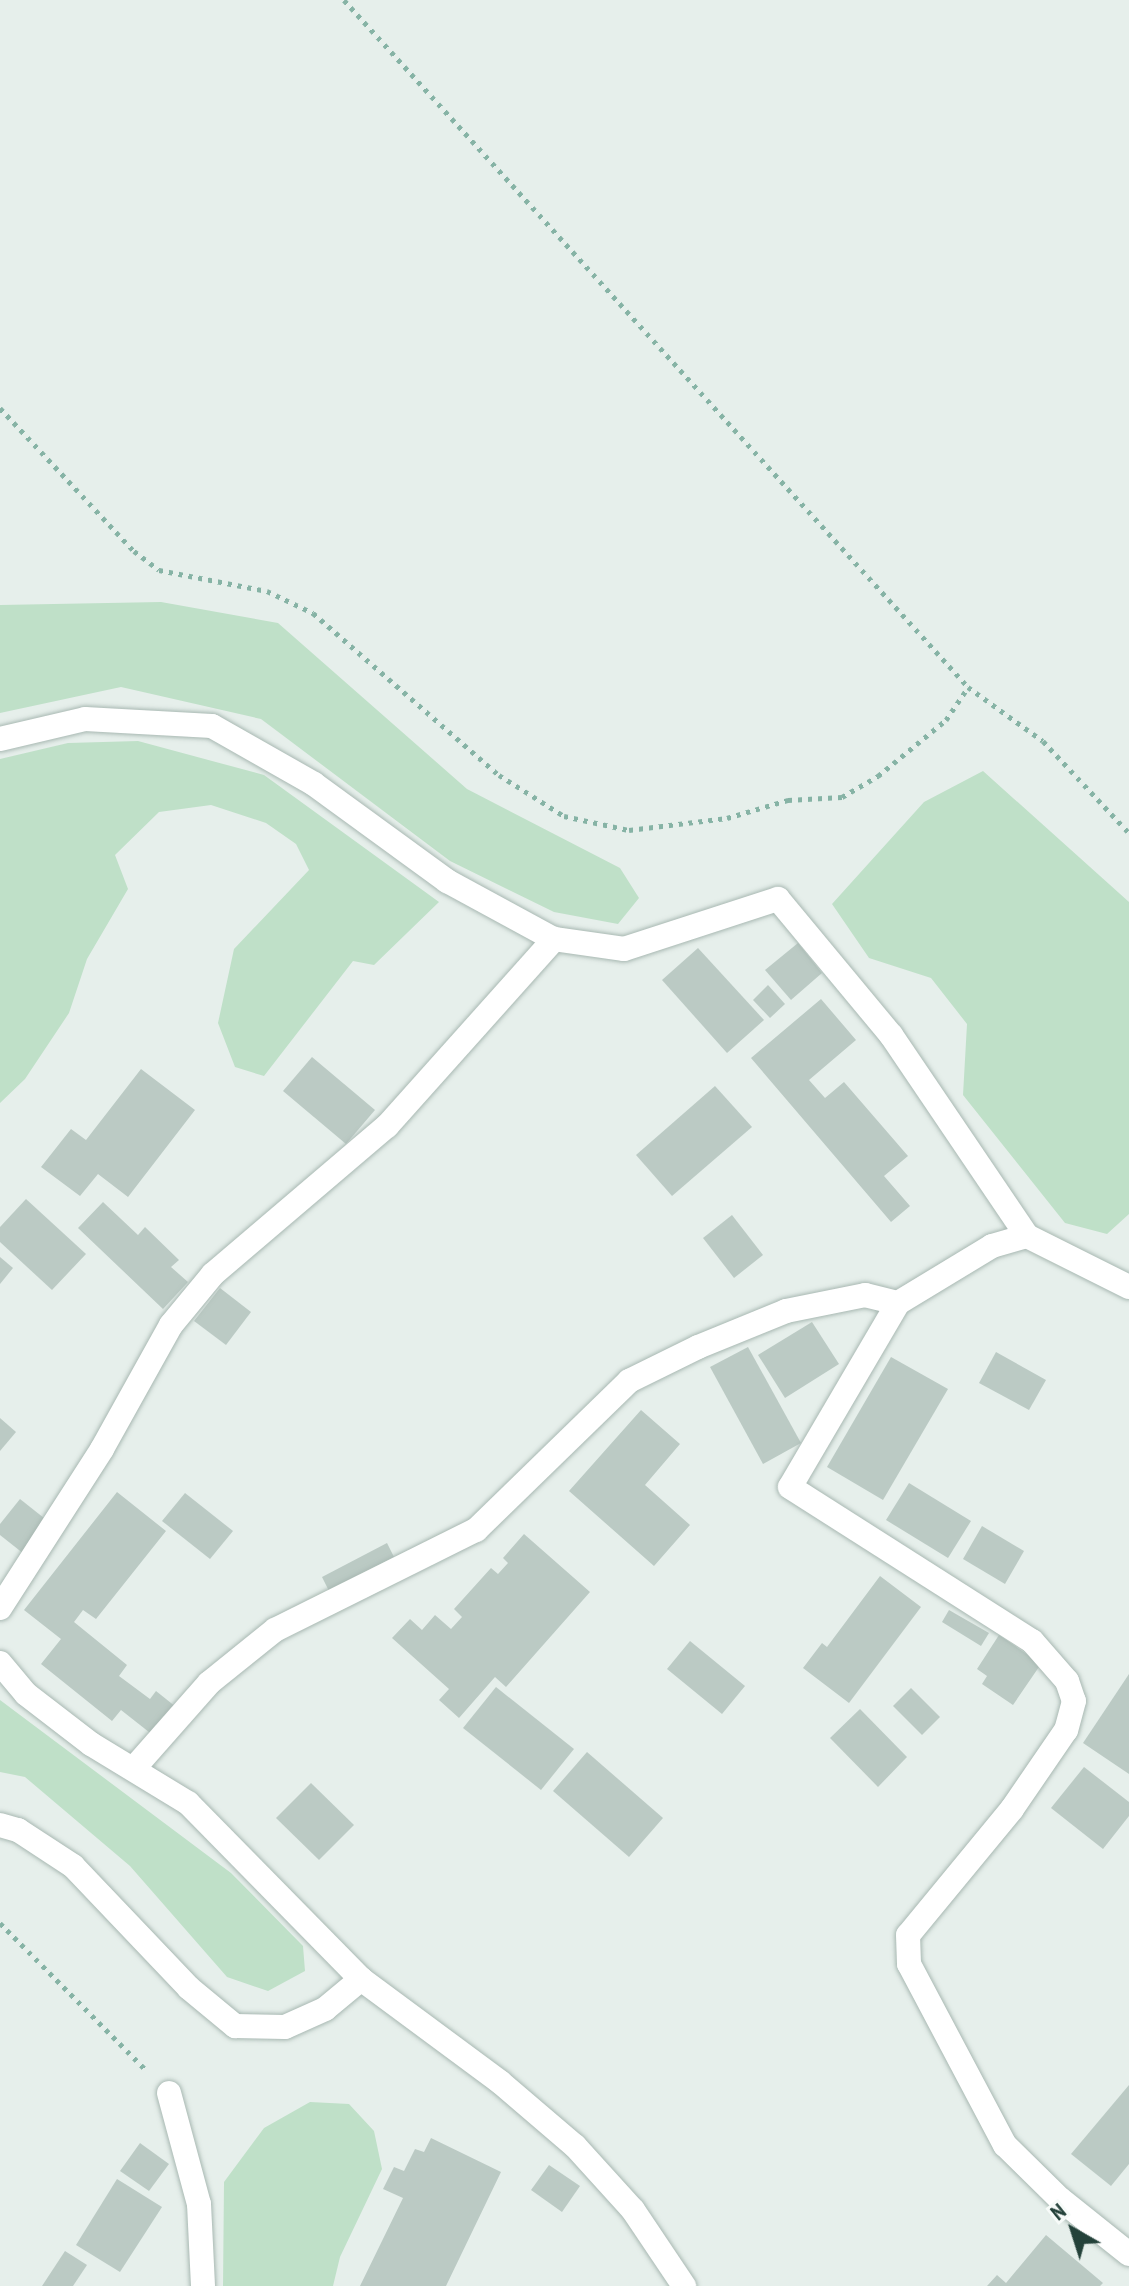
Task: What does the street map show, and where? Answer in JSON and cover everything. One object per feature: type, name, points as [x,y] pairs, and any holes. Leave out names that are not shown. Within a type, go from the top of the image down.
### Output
[{"type":"street","points":[[0,739],[85,719],[212,726],[314,784],[447,881],[554,939],[624,949],[778,899],[891,1035],[1027,1236],[1129,1287]]},
{"type":"street","points":[[0,1608],[102,1449],[171,1325],[213,1274],[387,1126],[554,939]]},
{"type":"street","points":[[1027,1236],[992,1246],[898,1303],[790,1487],[1032,1641],[1067,1681],[1074,1701],[1066,1730],[1012,1809],[908,1935],[909,1964],[1005,2145],[1060,2199],[1129,2254]]},
{"type":"street","points":[[135,1767],[209,1683],[275,1630],[476,1530],[629,1381],[786,1311],[865,1295],[898,1303]]},
{"type":"street","points":[[0,1663],[37,1703],[91,1744],[135,1767],[188,1803],[361,1979],[500,2082],[575,2146],[633,2210],[684,2286]]},
{"type":"street","points":[[0,1825],[18,1830],[73,1866],[189,1988],[235,2026],[285,2027],[325,2009],[361,1979]]},
{"type":"street","points":[[169,2093],[199,2204],[203,2286]]},
{"type":"path","points":[[344,0],[968,687],[1043,741],[1129,833]]},
{"type":"path","points":[[0,408],[134,551],[159,570],[267,591],[313,613],[499,775],[564,816],[629,830],[727,818],[788,800],[842,797],[878,776],[946,720],[968,687]]},
{"type":"path","points":[[0,1923],[169,2093]]},
{"type":"green space","points":[[161,602],[278,623],[467,789],[620,868],[639,898],[618,924],[554,912],[450,861],[261,719],[121,687],[0,713],[0,605]]},
{"type":"green space","points":[[138,741],[264,775],[439,902],[374,965],[353,961],[264,1076],[235,1067],[218,1023],[234,949],[309,870],[296,844],[266,823],[211,805],[159,812],[115,855],[128,889],[87,959],[69,1013],[25,1079],[0,1103],[0,759],[68,743]]},
{"type":"green space","points":[[983,771],[1129,902],[1129,1214],[1107,1234],[1065,1223],[963,1095],[967,1024],[931,978],[869,958],[832,904],[924,802]]},
{"type":"green space","points":[[0,1700],[231,1873],[303,1946],[305,1971],[268,1991],[227,1977],[130,1866],[25,1777],[0,1772]]},
{"type":"green space","points":[[310,2102],[349,2104],[374,2131],[382,2169],[340,2257],[333,2286],[223,2286],[224,2182],[264,2128]]},
{"type":"building","points":[[798,943],[822,973],[791,1000],[765,970]]},
{"type":"building","points":[[698,948],[764,1020],[727,1053],[662,980]]},
{"type":"building","points":[[768,985],[785,1004],[770,1018],[753,1000]]},
{"type":"building","points":[[821,999],[856,1040],[809,1080],[825,1098],[844,1082],[908,1156],[884,1176],[910,1206],[891,1222],[751,1058]]},
{"type":"building","points":[[312,1057],[375,1110],[346,1144],[283,1091]]},
{"type":"building","points":[[141,1069],[195,1110],[128,1197],[98,1174],[80,1196],[41,1167],[71,1129],[86,1140]]},
{"type":"building","points":[[715,1086],[752,1127],[672,1196],[636,1155]]},
{"type":"building","points":[[26,1199],[86,1254],[52,1290],[0,1242],[0,1227]]},
{"type":"building","points":[[103,1202],[138,1235],[145,1227],[179,1260],[171,1267],[188,1282],[163,1309],[78,1228]]},
{"type":"building","points":[[732,1215],[763,1255],[734,1278],[703,1238]]},
{"type":"building","points":[[0,1257],[13,1268],[0,1284]]},
{"type":"building","points":[[220,1288],[251,1312],[226,1345],[194,1321]]},
{"type":"building","points":[[812,1322],[839,1364],[785,1398],[758,1355]]},
{"type":"building","points":[[748,1347],[801,1443],[763,1464],[710,1367]]},
{"type":"building","points":[[996,1352],[1046,1380],[1029,1410],[979,1383]]},
{"type":"building","points":[[891,1357],[948,1389],[883,1500],[827,1467]]},
{"type":"building","points":[[641,1410],[680,1444],[645,1485],[690,1525],[654,1566],[569,1491]]},
{"type":"building","points":[[0,1418],[16,1432],[0,1451]]},
{"type":"building","points":[[909,1483],[971,1521],[948,1558],[886,1520]]},
{"type":"building","points":[[117,1492],[166,1531],[96,1619],[83,1610],[74,1622],[127,1665],[119,1676],[150,1699],[156,1691],[176,1707],[154,1736],[121,1710],[112,1721],[41,1664],[61,1639],[24,1610]]},
{"type":"building","points":[[185,1493],[233,1531],[210,1559],[162,1521]]},
{"type":"building","points":[[20,1499],[49,1522],[24,1554],[0,1535],[0,1524]]},
{"type":"building","points":[[982,1526],[1024,1551],[1005,1584],[963,1559]]},
{"type":"building","points":[[524,1534],[590,1592],[506,1687],[495,1677],[459,1718],[439,1700],[449,1689],[392,1638],[410,1619],[422,1630],[435,1615],[451,1629],[462,1617],[454,1609],[491,1568],[498,1574],[508,1563],[503,1558]]},
{"type":"building","points":[[387,1543],[394,1557],[329,1591],[322,1577]]},
{"type":"building","points":[[880,1576],[921,1607],[849,1703],[803,1668],[822,1643],[827,1647]]},
{"type":"building","points":[[949,1610],[989,1633],[981,1646],[942,1622]]},
{"type":"building","points":[[999,1635],[1041,1664],[1013,1705],[982,1684],[987,1676],[977,1669]]},
{"type":"building","points":[[690,1641],[745,1686],[722,1714],[667,1669]]},
{"type":"building","points":[[1129,1674],[1129,1774],[1083,1743]]},
{"type":"building","points":[[496,1687],[574,1749],[541,1790],[463,1728]]},
{"type":"building","points":[[911,1688],[940,1717],[922,1735],[893,1706]]},
{"type":"building","points":[[860,1709],[907,1757],[878,1787],[830,1738]]},
{"type":"building","points":[[587,1752],[663,1818],[629,1857],[553,1791]]},
{"type":"building","points":[[1084,1767],[1129,1802],[1129,1816],[1103,1849],[1051,1808]]},
{"type":"building","points":[[311,1783],[354,1825],[319,1860],[276,1818]]},
{"type":"building","points":[[1129,2085],[1129,2164],[1111,2186],[1071,2154]]},
{"type":"building","points":[[431,2138],[501,2172],[446,2286],[360,2286],[403,2198],[383,2189],[394,2167],[404,2171],[415,2149],[424,2152]]},
{"type":"building","points":[[140,2143],[169,2164],[149,2191],[120,2171]]},
{"type":"building","points":[[549,2165],[580,2186],[562,2212],[531,2190]]},
{"type":"building","points":[[117,2179],[162,2207],[120,2272],[76,2245]]},
{"type":"building","points":[[1046,2235],[1103,2283],[1100,2286],[987,2286],[997,2275],[1006,2283]]},
{"type":"building","points":[[65,2251],[87,2265],[73,2286],[42,2286]]}]
